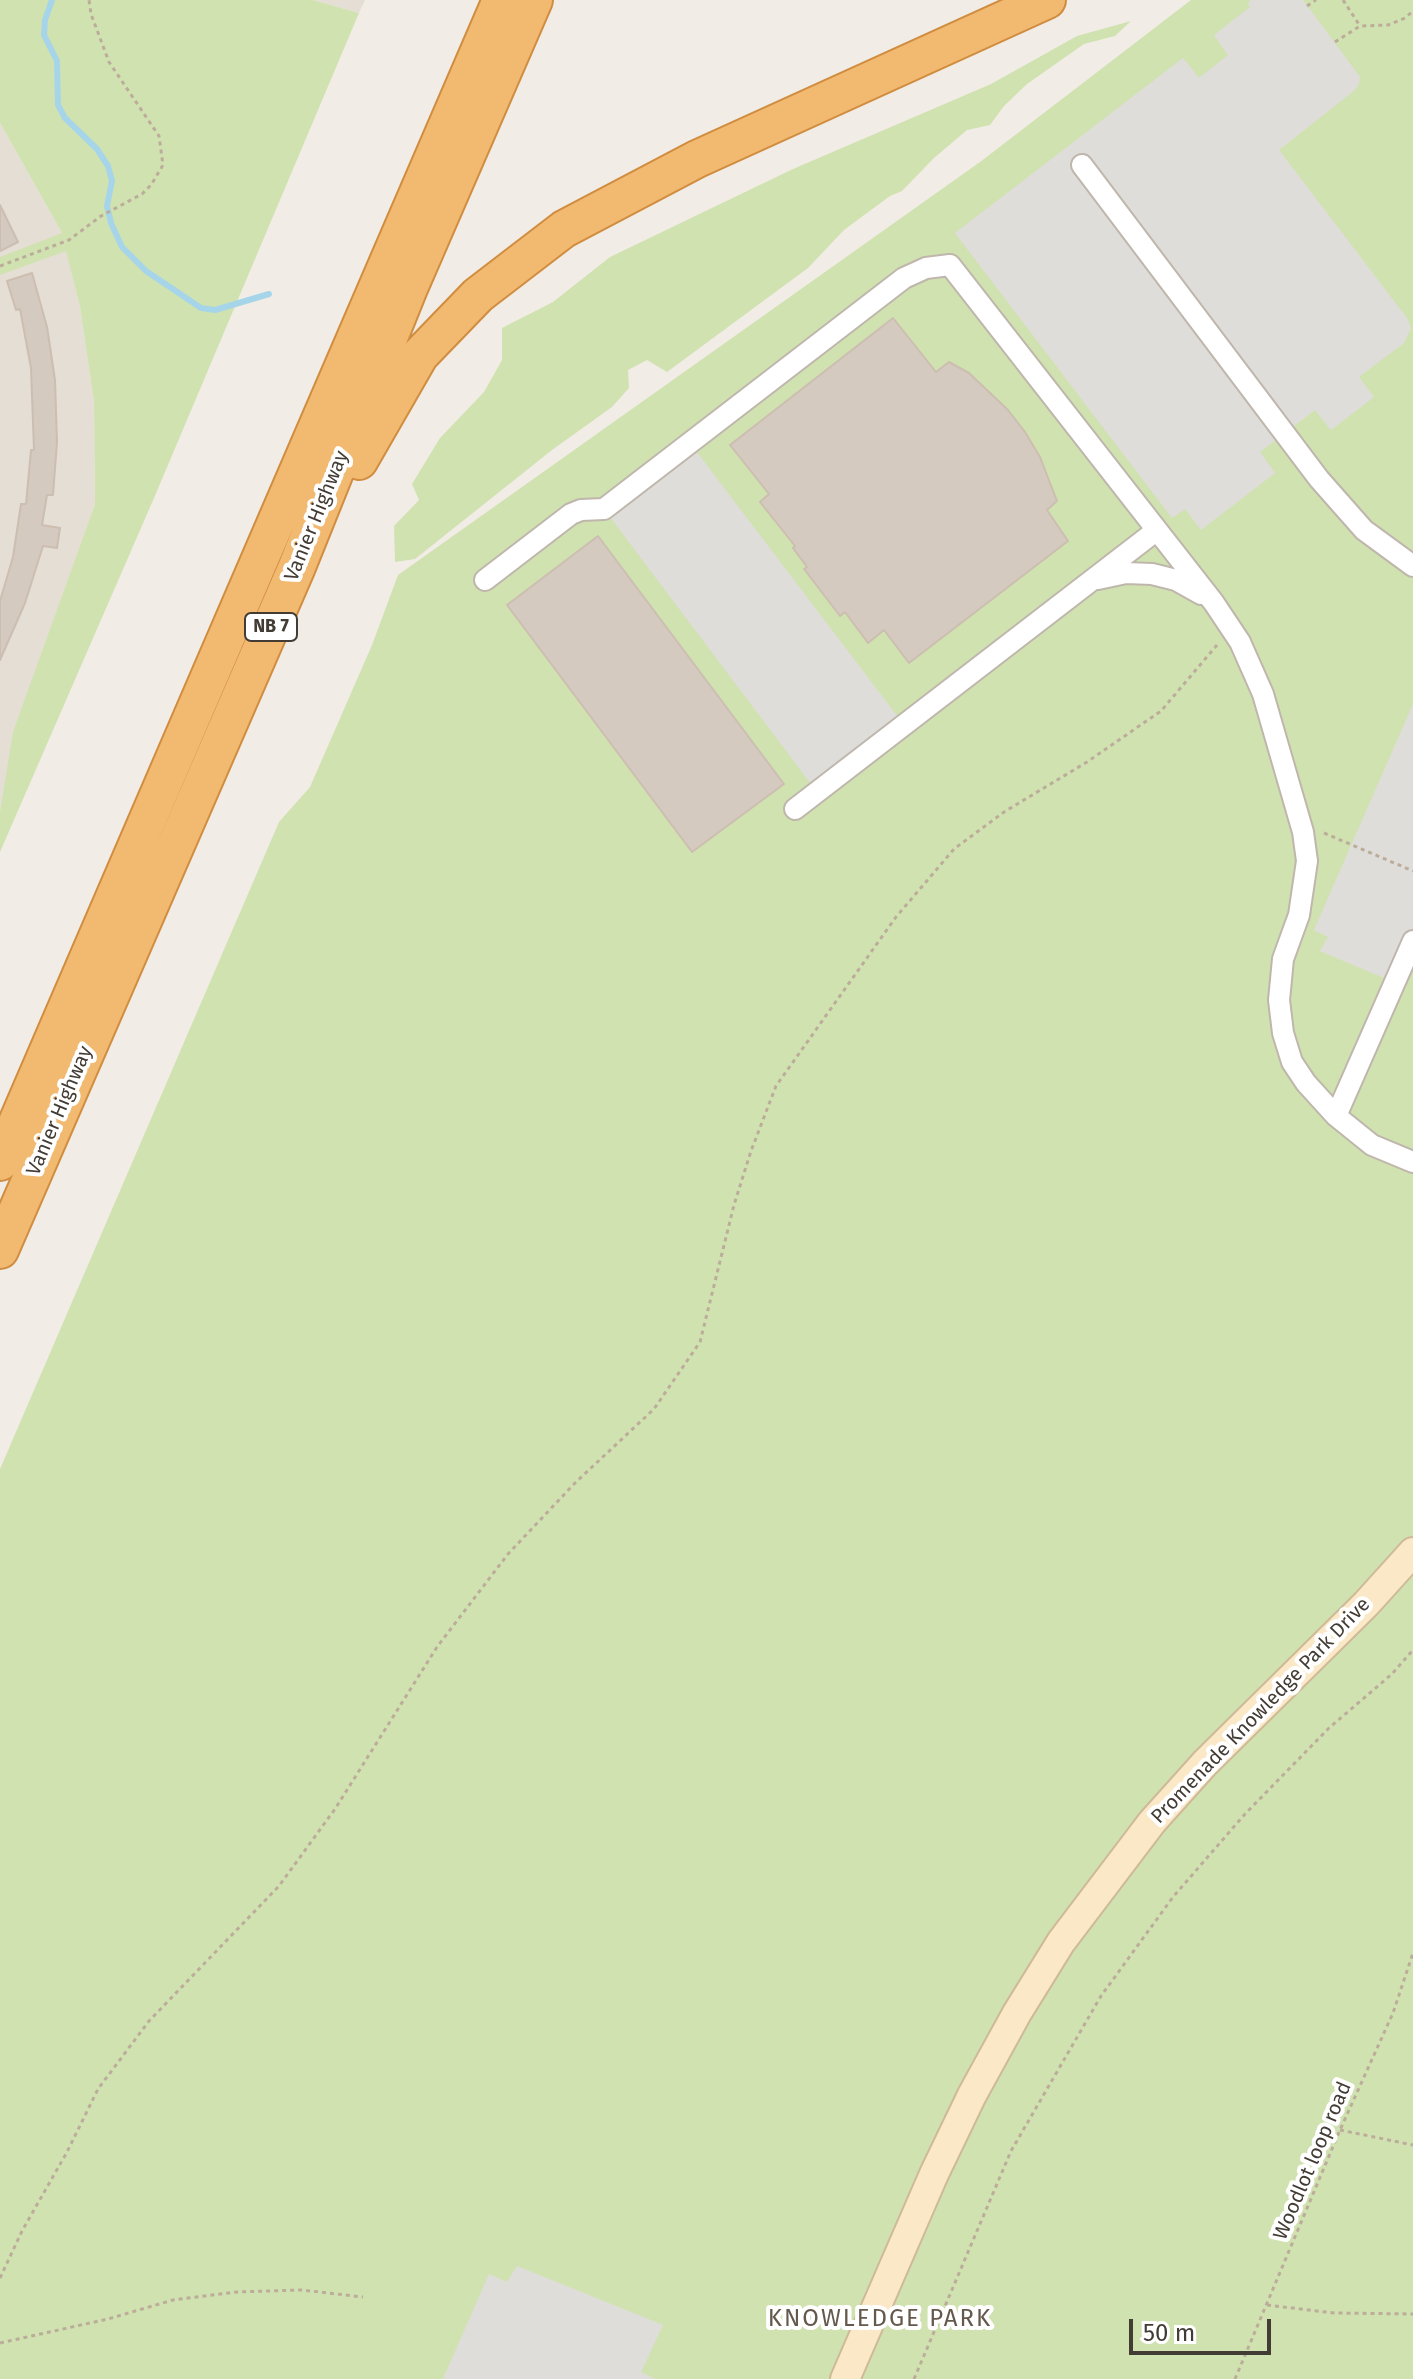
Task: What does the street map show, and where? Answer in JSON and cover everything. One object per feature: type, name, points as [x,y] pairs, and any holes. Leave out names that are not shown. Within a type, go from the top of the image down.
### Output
[{"type":"highway","name":"Vanier Highway","points":[[0,1162],[501,0]]},
{"type":"highway","name":"Vanier Highway","points":[[0,1250],[296,569],[409,288],[534,0]]},
{"type":"highway","points":[[296,569],[420,355],[478,295],[564,229],[697,159],[1047,0]]},
{"type":"street","points":[[1082,165],[1319,479],[1364,530],[1413,566]]},
{"type":"street","points":[[485,580],[571,514],[581,510],[604,509],[904,278],[926,268],[950,265],[1236,634],[1263,694],[1303,832],[1307,861],[1299,915],[1283,959],[1279,1000],[1283,1033],[1292,1062],[1306,1083],[1336,1116],[1372,1145],[1413,1162]]},
{"type":"street","points":[[795,809],[1157,530]]},
{"type":"street","points":[[1090,581],[1126,573],[1152,574],[1176,580],[1214,603]]},
{"type":"street","points":[[1336,1116],[1413,941]]},
{"type":"street","name":"Promenade Knowledge Park Drive","points":[[845,2379],[934,2174],[972,2095],[1061,1942],[1133,1846],[1184,1787],[1366,1604],[1413,1552]]},
{"type":"path","points":[[0,266],[69,240],[151,185],[163,165],[159,136],[109,62],[89,0]]},
{"type":"path","points":[[1307,6],[1316,0]]},
{"type":"path","points":[[1341,0],[1360,26]]},
{"type":"path","points":[[1335,42],[1360,26],[1388,25],[1413,11]]},
{"type":"path","points":[[0,2278],[98,2089],[115,2066],[149,2021],[279,1886],[335,1809],[437,1647],[508,1554],[575,1483],[654,1409],[700,1342],[734,1205],[776,1086],[896,917],[954,849],[1004,812],[1087,762],[1161,711],[1217,645]]},
{"type":"path","points":[[1303,832],[1317,830],[1413,871]]},
{"type":"path","points":[[914,2379],[1011,2151],[1101,1996],[1173,1897],[1245,1814],[1329,1728],[1392,1674],[1413,1650]]},
{"type":"path","name":"Woodlot loop road","points":[[1235,2379],[1393,2013],[1413,1953]]},
{"type":"path","points":[[1340,2130],[1413,2145]]},
{"type":"path","points":[[0,2343],[83,2325],[173,2300],[211,2295],[302,2290],[363,2297]]},
{"type":"path","points":[[1267,2305],[1334,2313],[1413,2314]]},
{"type":"shaded area","points":[[313,0],[365,0],[359,13]]},
{"type":"shaded area","points":[[1251,0],[1303,0],[1360,77],[1355,90],[1279,150],[1407,318],[1411,328],[1404,343],[1359,377],[1374,397],[1331,430],[1315,410],[1260,452],[1275,473],[1201,530],[1185,509],[1172,518],[955,233],[1183,58],[1199,78],[1228,55],[1214,35],[1250,7],[1248,3]]},
{"type":"shaded area","points":[[0,123],[62,233],[80,307],[94,402],[95,504],[14,732],[0,811]]},
{"type":"shaded area","points":[[690,443],[904,725],[817,792],[604,509]]},
{"type":"shaded area","points":[[1413,704],[1413,941],[1396,983],[1320,951],[1328,937],[1314,930]]},
{"type":"shaded area","points":[[517,2266],[663,2325],[641,2372],[655,2379],[443,2379],[489,2274],[507,2282]]},
{"type":"green space","points":[[0,0],[313,0],[359,13],[0,852],[0,811],[13,732],[95,504],[94,402],[80,307],[66,251],[0,275],[0,257],[62,233],[0,123]]},
{"type":"green space","points":[[1191,0],[1413,0],[1413,2379],[0,2379],[0,1469],[279,822],[310,787],[372,645],[398,575],[980,162]]},
{"type":"green space","points":[[1131,21],[1115,36],[1084,44],[1027,84],[990,125],[967,130],[902,191],[890,196],[844,230],[808,268],[667,372],[647,360],[628,370],[629,388],[612,407],[552,450],[415,559],[395,562],[394,526],[419,500],[412,484],[440,438],[484,392],[502,360],[502,328],[553,302],[610,257],[793,169],[991,84],[1077,36]]},
{"type":"building","points":[[0,205],[18,242],[0,251]]},
{"type":"building","points":[[32,273],[47,327],[55,380],[57,442],[53,495],[47,495],[42,525],[60,528],[57,548],[43,546],[25,603],[0,660],[0,601],[13,557],[21,504],[26,504],[31,450],[34,450],[31,368],[20,309],[16,310],[7,281]]},
{"type":"building","points":[[893,318],[936,372],[949,362],[969,373],[1008,410],[1040,457],[1057,501],[1047,510],[1068,541],[909,663],[884,630],[868,643],[845,612],[840,616],[804,569],[807,567],[793,548],[795,546],[760,502],[769,494],[730,445]]},
{"type":"building","points":[[598,536],[784,784],[692,852],[507,605]]},
{"type":"waterway","points":[[52,0],[44,35],[57,61],[58,105],[65,118],[97,149],[108,166],[112,181],[107,206],[122,247],[146,271],[201,308],[215,310],[269,294]]},
{"type":"district","name":"KNOWLEDGE PARK","points":[[880,2319]]}]
